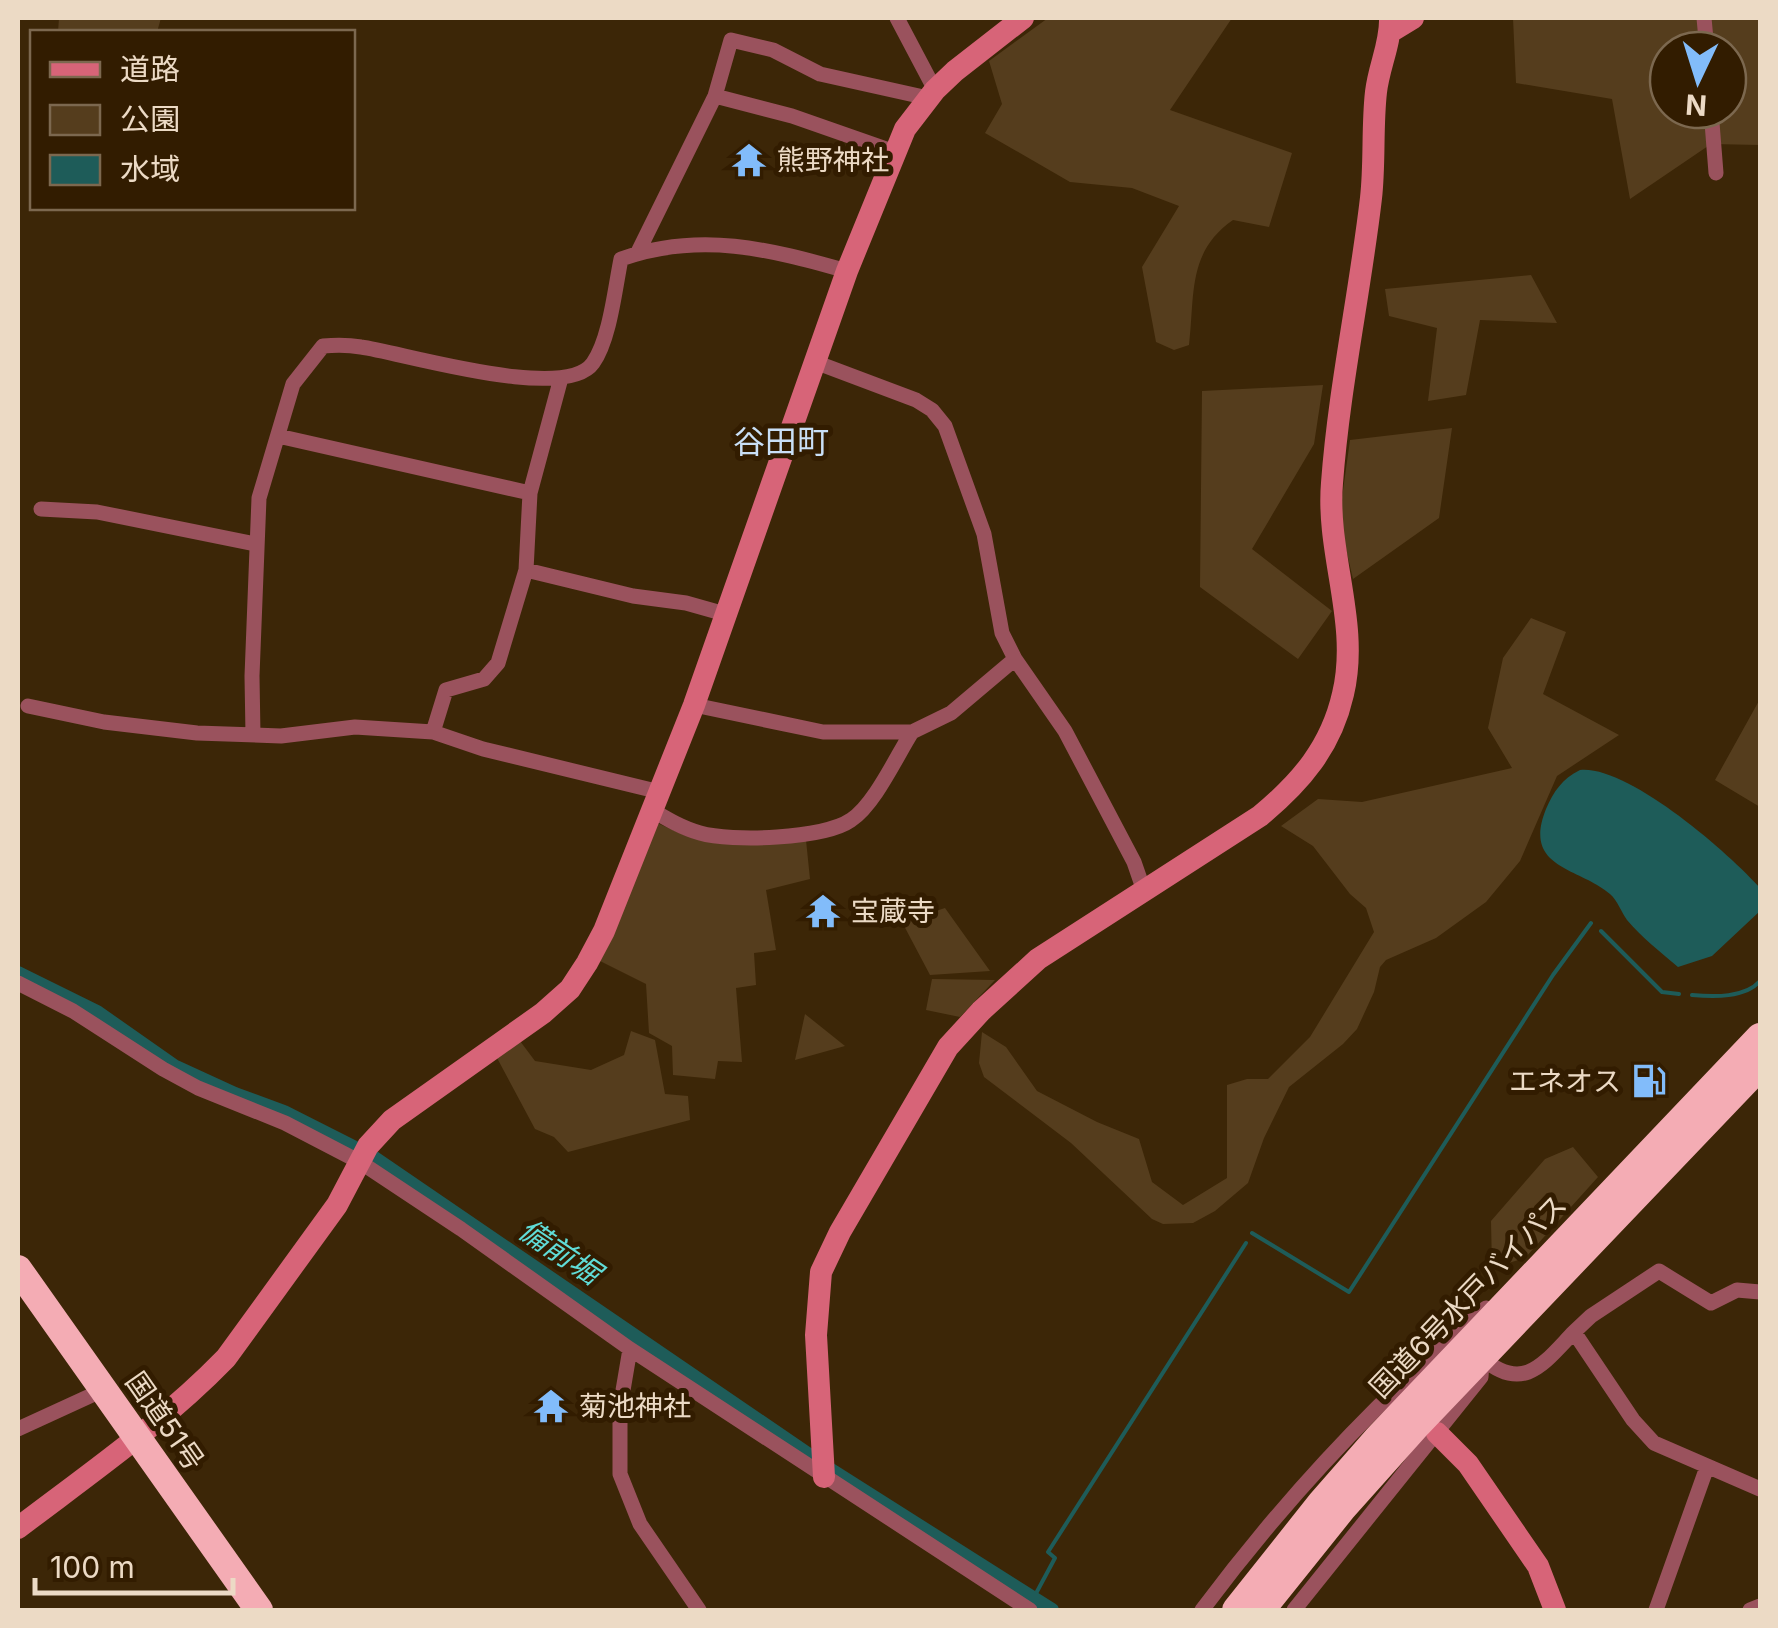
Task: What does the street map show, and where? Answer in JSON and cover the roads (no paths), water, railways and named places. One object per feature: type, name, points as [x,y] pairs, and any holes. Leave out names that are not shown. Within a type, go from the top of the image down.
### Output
[{"type":"highway","name":"国道6号水戸バイパス","points":[[1236,1610],[1343,1478],[1760,1038]]},
{"type":"highway","name":"国道6号水戸バイパス","points":[[1261,1610],[1342,1508],[1760,1066]]},
{"type":"highway","name":"国道51号","points":[[18,1269],[259,1610]]},
{"type":"street","points":[[897,18],[932,94]]},
{"type":"street","points":[[18,1528],[136,1436],[226,1358],[312,1242],[364,1155],[392,1120],[543,1013],[570,989],[604,931],[694,706],[846,271],[905,129],[932,94],[977,51],[1023,18]]},
{"type":"street","points":[[824,1467],[816,1316],[822,1272],[840,1232],[948,1047],[1038,959],[1282,798],[1321,752],[1341,703],[1348,644],[1333,538],[1331,485],[1372,193],[1376,90],[1390,25],[1413,18]]},
{"type":"street","points":[[637,254],[715,96],[731,40],[773,50],[820,74],[932,94]]},
{"type":"street","points":[[715,96],[792,116],[896,152]]},
{"type":"street","points":[[1713,130],[1716,173]]},
{"type":"street","points":[[253,735],[259,498],[293,384],[323,346],[361,347],[500,375],[561,378],[582,374],[593,363],[602,343],[621,259],[679,246],[716,244],[770,250],[846,271]]},
{"type":"street","points":[[816,362],[904,394],[939,417],[984,534],[1002,634],[1065,731],[1134,862],[1142,888]]},
{"type":"street","points":[[433,732],[446,690],[492,674],[502,652],[526,570],[530,493],[561,378]]},
{"type":"street","points":[[278,436],[530,493]]},
{"type":"street","points":[[42,509],[97,512],[255,544]]},
{"type":"street","points":[[526,570],[726,614]]},
{"type":"street","points":[[694,706],[823,732],[912,732],[951,713],[1015,659]]},
{"type":"street","points":[[28,706],[104,722],[197,733],[281,736],[355,727],[433,732],[656,801],[677,825],[704,834],[742,837],[820,832],[850,821],[864,808],[912,732]]},
{"type":"street","points":[[18,982],[73,1010],[163,1070],[198,1088],[364,1155],[630,1349],[824,1467],[1030,1610]]},
{"type":"street","points":[[1202,1610],[1281,1510],[1388,1396],[1558,1249]]},
{"type":"street","points":[[1482,1358],[1509,1374],[1537,1370],[1590,1316],[1658,1271],[1711,1303],[1737,1290],[1760,1292]]},
{"type":"street","points":[[1574,1332],[1641,1432],[1654,1443],[1760,1489]]},
{"type":"street","points":[[630,1349],[620,1408],[620,1474],[640,1524],[699,1610]]},
{"type":"street","points":[[1294,1610],[1481,1377],[1482,1358]]},
{"type":"street","points":[[18,1429],[103,1390]]},
{"type":"street","points":[[1437,1433],[1468,1464],[1538,1566],[1555,1610]]},
{"type":"street","points":[[1656,1610],[1706,1466]]},
{"type":"street","points":[[1750,1610],[1760,1606]]},
{"type":"water","points":[[1580,770],[1624,781],[1702,834],[1760,888],[1760,911],[1712,956],[1678,967],[1627,920],[1610,894],[1557,864],[1542,844],[1541,829],[1549,803],[1563,782]]},
{"type":"waterway","points":[[1252,1233],[1349,1292],[1553,975],[1591,923]]},
{"type":"waterway","points":[[1601,931],[1662,992],[1679,994]]},
{"type":"waterway","name":"備前堀","points":[[18,973],[97,1012],[174,1066],[284,1112],[373,1157],[834,1472],[1052,1610]]},
{"type":"waterway","points":[[1692,995],[1738,993],[1760,981]]},
{"type":"waterway","points":[[1033,1599],[1055,1558],[1048,1552],[1246,1243]]},
{"type":"place","name":"熊野神社","points":[[749,160]]},
{"type":"place","name":"宝蔵寺","points":[[823,911]]},
{"type":"place","name":"エネオス","points":[[1649,1081]]},
{"type":"place","name":"菊池神社","points":[[551,1406]]},
{"type":"district","name":"谷田町","points":[[781,441]]}]
